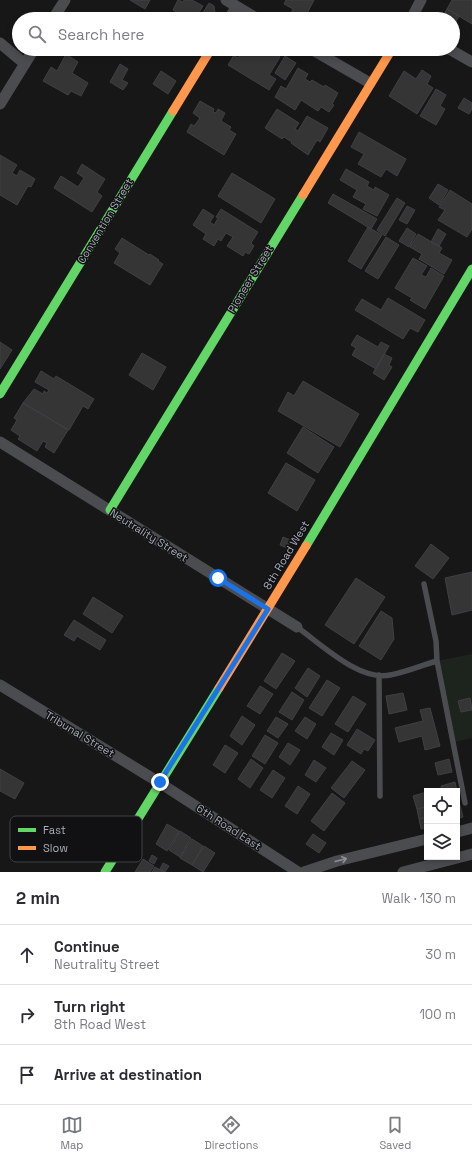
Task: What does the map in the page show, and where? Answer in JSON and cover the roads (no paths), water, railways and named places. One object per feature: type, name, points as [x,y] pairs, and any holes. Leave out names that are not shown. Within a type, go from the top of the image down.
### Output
[{"type":"street","points":[[57,12],[65,0]]},
{"type":"street","points":[[226,0],[245,12]]},
{"type":"street","points":[[415,12],[422,0]]},
{"type":"street","points":[[233,12],[236,7]]},
{"type":"street","points":[[0,43],[12,53]]},
{"type":"street","points":[[460,55],[472,62]]},
{"type":"street","points":[[15,56],[25,64]]},
{"type":"street","points":[[0,104],[30,56]]},
{"type":"street","name":"Convention Street","points":[[0,394],[207,56]]},
{"type":"street","points":[[322,56],[370,83]]},
{"type":"street","name":"Pioneer Street","points":[[110,510],[387,56]]},
{"type":"street","name":"8th Road West","points":[[139,816],[268,609],[472,269]]},
{"type":"street","name":"Neutrality Street","points":[[0,442],[297,627]]},
{"type":"street","name":"Tribunal Street","points":[[0,685],[160,782]]},
{"type":"street","name":"6th Road East","points":[[160,782],[298,872]]},
{"type":"street","points":[[460,831],[472,828]]},
{"type":"street","points":[[304,872],[337,861],[424,840]]},
{"type":"street","points":[[403,872],[472,854]]},
{"type":"street","name":"8th Road West","points":[[105,872],[111,862]]},
{"type":"lane","points":[[424,584],[436,641],[438,661],[465,803]]},
{"type":"lane","points":[[297,627],[350,666],[366,673],[390,675],[438,661]]},
{"type":"lane","points":[[379,675],[380,796]]}]
